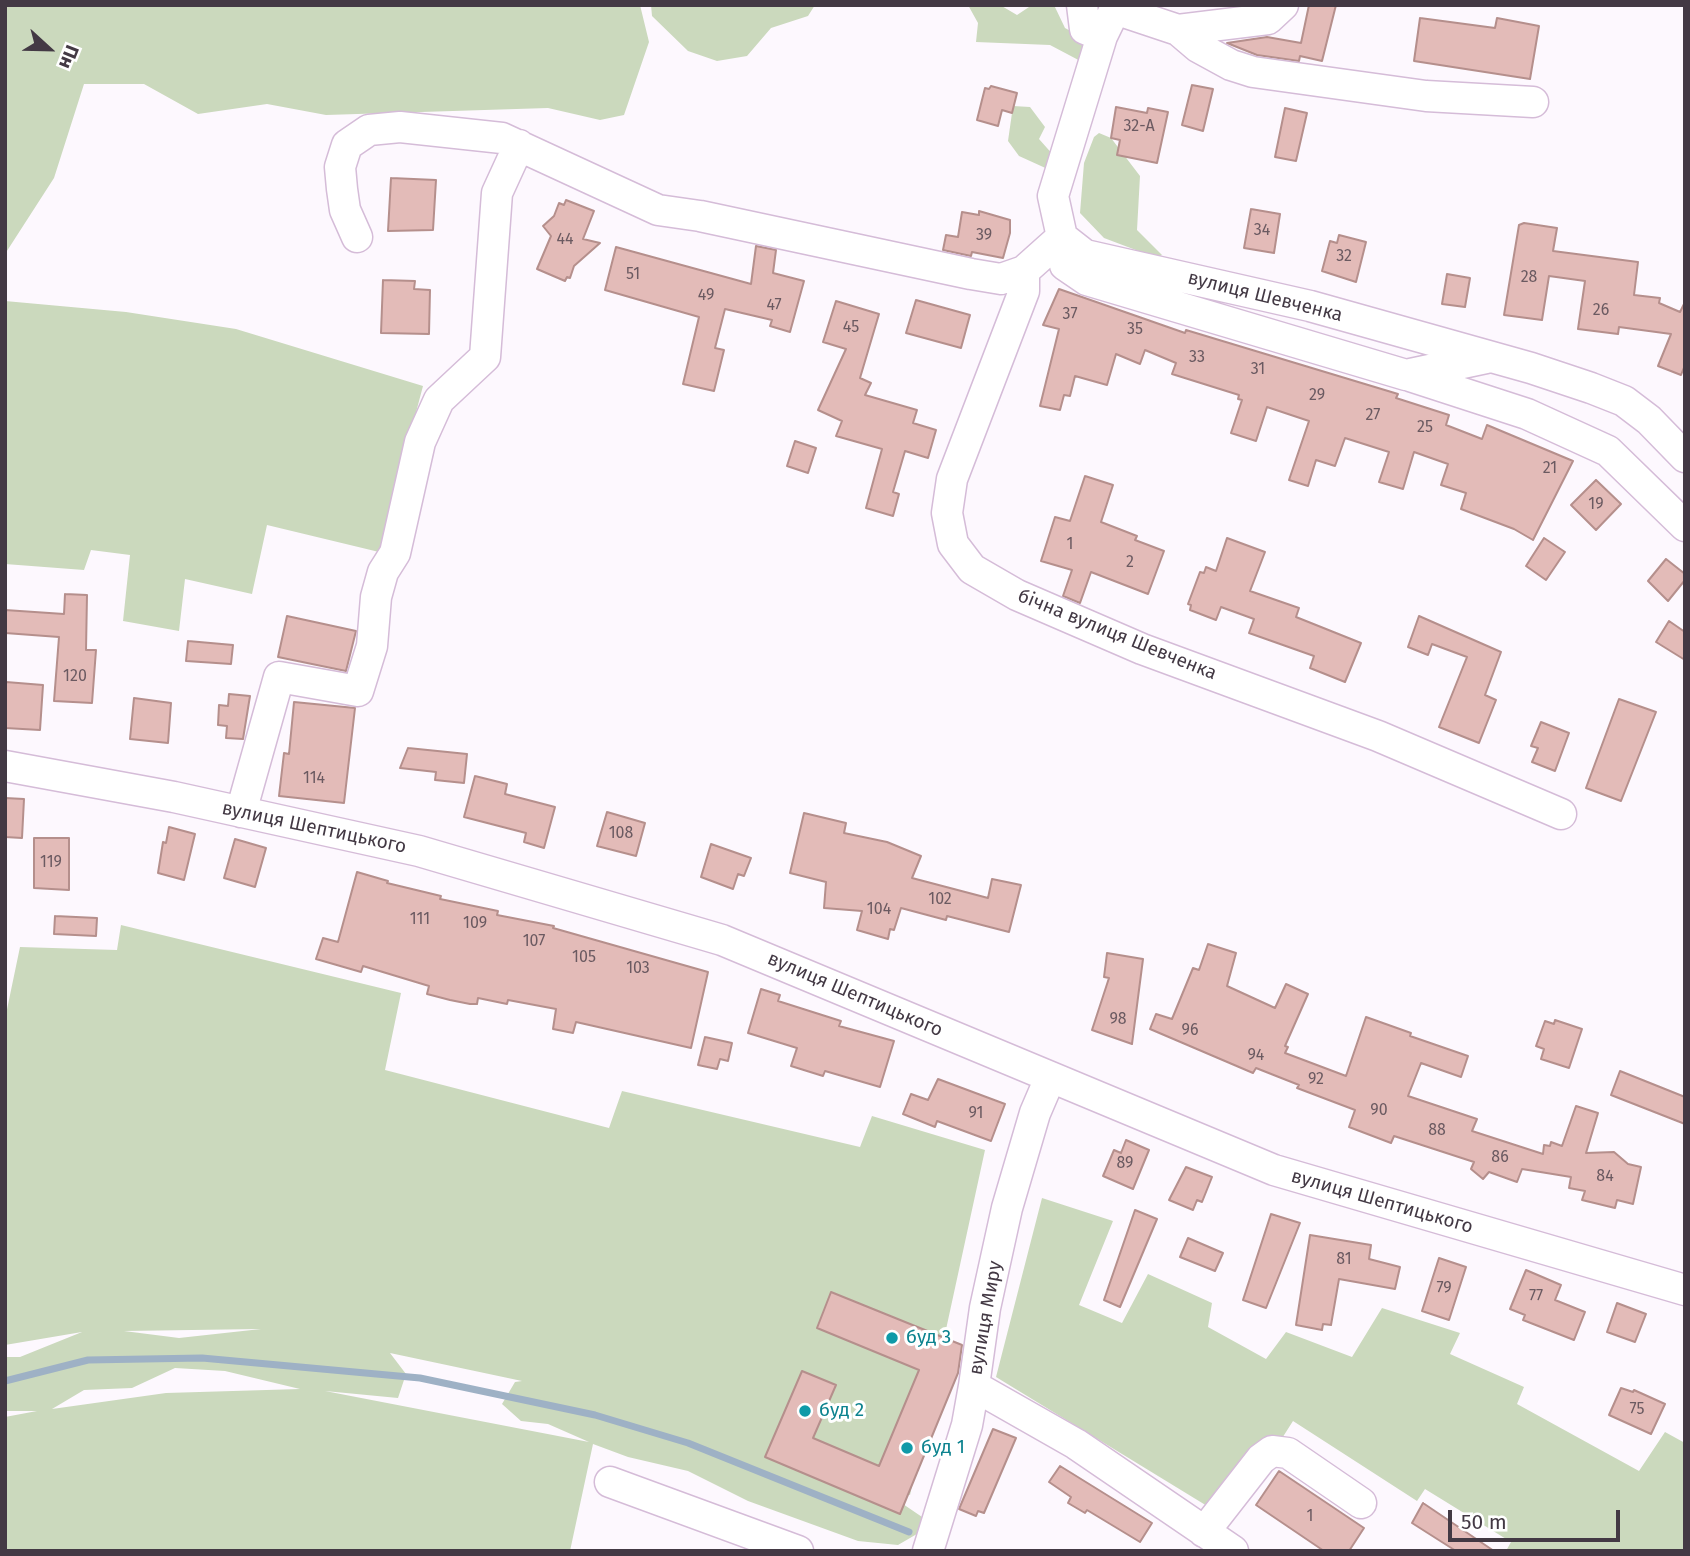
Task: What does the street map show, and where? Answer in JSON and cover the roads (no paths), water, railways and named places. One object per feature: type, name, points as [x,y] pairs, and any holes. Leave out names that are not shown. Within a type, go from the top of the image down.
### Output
[{"type":"street","points":[[1082,5],[1085,29],[1102,36]]},
{"type":"street","points":[[1178,30],[1268,19],[1283,5]]},
{"type":"street","points":[[1533,102],[1426,96],[1323,80],[1274,77],[1231,65],[1198,47],[1178,30],[1116,7],[1102,36],[1053,196],[1065,265],[1087,280],[1527,414],[1608,451],[1685,526]]},
{"type":"street","points":[[356,237],[345,210],[341,167],[348,145],[369,130],[400,127],[502,138],[607,189],[658,210],[700,216],[1001,279],[1024,271],[1062,237]]},
{"type":"street","points":[[241,812],[279,677],[358,691],[372,646],[376,597],[383,572],[395,553],[420,442],[439,400],[485,358],[497,193],[519,145]]},
{"type":"street","name":"вулиця Шевченка","points":[[1062,237],[1085,255],[1310,306],[1492,357],[1624,401],[1649,419],[1685,457]]},
{"type":"street","name":"бічна вулиця Шевченка","points":[[1024,271],[1024,291],[952,479],[947,513],[953,544],[972,569],[1017,596],[1142,649],[1378,736],[1560,814]]},
{"type":"street","points":[[1406,375],[1492,357]]},
{"type":"street","name":"вулиця Шептицького","points":[[5,766],[241,812],[419,851],[722,940],[1274,1170],[1685,1290]]},
{"type":"street","name":"вулиця Миру","points":[[1050,1078],[1035,1113],[1007,1208],[985,1308],[974,1387],[1076,1444],[1233,1551]]},
{"type":"street","points":[[928,1551],[967,1425],[974,1387]]},
{"type":"street","points":[[1204,1532],[1261,1460],[1272,1451],[1288,1453],[1361,1503]]},
{"type":"street","points":[[610,1482],[798,1551]]},
{"type":"waterway","points":[[5,1381],[88,1360],[202,1358],[420,1378],[595,1415],[688,1443],[909,1532]]},
{"type":"place","name":"буд 3","points":[[892,1338]]},
{"type":"place","name":"буд 2","points":[[805,1411]]},
{"type":"place","name":"буд 1","points":[[907,1448]]}]
